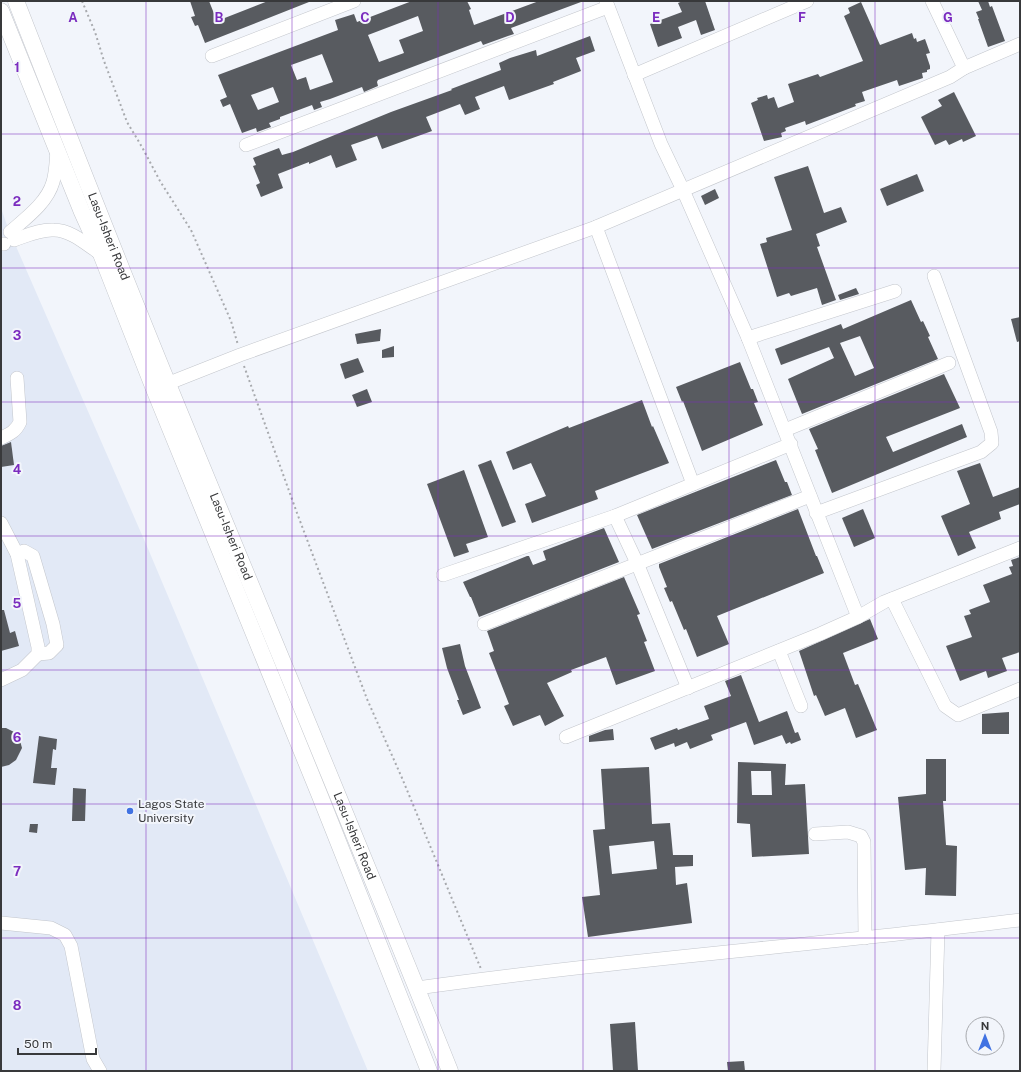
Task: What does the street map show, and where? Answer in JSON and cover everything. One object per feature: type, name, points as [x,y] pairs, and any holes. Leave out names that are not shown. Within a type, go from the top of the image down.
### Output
[{"type":"main road","name":"Lasu-Isheri Road","points":[[16,1],[97,207],[161,386],[317,789],[429,1071]]},
{"type":"main road","name":"Lasu-Isheri Road","points":[[1,11],[82,212],[161,386],[417,988],[450,1071]]},
{"type":"street","points":[[212,56],[354,1]]},
{"type":"street","points":[[634,75],[807,1]]},
{"type":"street","points":[[932,1],[964,68]]},
{"type":"street","points":[[246,145],[607,4],[661,144],[683,190],[748,338],[858,617]]},
{"type":"street","points":[[161,386],[240,354],[596,226],[950,77],[964,68],[1020,44]]},
{"type":"street","points":[[7,240],[46,197],[53,182],[57,151]]},
{"type":"street","points":[[596,226],[693,484]]},
{"type":"street","points":[[7,240],[37,232],[54,230],[74,236],[101,254]]},
{"type":"street","points":[[816,513],[981,452],[992,443],[991,432],[934,276]]},
{"type":"street","points":[[748,338],[895,291]]},
{"type":"street","points":[[785,430],[949,363]]},
{"type":"street","points":[[1,438],[10,435],[17,429],[20,422],[17,378]]},
{"type":"street","points":[[443,575],[615,516],[791,444]]},
{"type":"street","points":[[484,624],[810,496]]},
{"type":"street","points":[[615,516],[637,563],[688,688]]},
{"type":"street","points":[[1,523],[16,554],[38,647],[38,654],[22,670],[1,680]]},
{"type":"street","points":[[566,737],[779,651],[858,617],[892,599],[1020,548]]},
{"type":"street","points":[[16,554],[24,551],[33,556],[53,624],[57,645],[49,654],[38,654]]},
{"type":"street","points":[[892,599],[945,706],[958,715],[1020,689]]},
{"type":"street","points":[[779,651],[801,706]]},
{"type":"street","points":[[815,834],[848,832],[861,836],[864,842],[865,938]]},
{"type":"street","points":[[417,988],[485,978],[1020,920]]},
{"type":"street","points":[[1,923],[51,928],[65,935],[71,946],[93,1059],[100,1071]]},
{"type":"street","points":[[934,1071],[938,930]]},
{"type":"path","points":[[82,1],[95,32],[104,61],[127,122],[160,181],[192,230],[231,321],[240,354],[297,513],[367,699],[402,778],[485,978]]},
{"type":"shaded area","name":"Lagos State University","points":[[1,208],[8,228],[149,551],[368,1071],[1,1071]]},
{"type":"building","points":[[190,1],[209,1],[217,21],[268,1],[309,2],[205,43],[198,25],[195,26],[191,17],[195,16]]},
{"type":"building","points":[[412,1],[467,1],[471,9],[469,10],[474,25],[539,1],[581,2],[511,28],[514,34],[483,45],[481,41],[378,80],[378,86],[364,92],[362,87],[320,102],[322,107],[314,110],[312,105],[280,117],[280,119],[269,123],[271,127],[257,132],[256,128],[242,133],[230,104],[223,107],[220,100],[227,97],[218,75],[338,30],[335,20],[354,14],[357,22]],"holes":[[[418,16],[423,31],[399,40],[404,53],[379,62],[368,35]],[[322,54],[333,82],[310,90],[306,77],[297,80],[291,65]],[[273,87],[279,102],[258,110],[251,95]]]},
{"type":"building","points":[[683,1],[705,1],[715,30],[701,35],[696,20],[678,27],[682,38],[658,47],[650,24],[682,12],[678,3]]},
{"type":"building","points":[[978,1],[988,1],[990,7],[992,6],[1005,41],[988,47],[976,12],[982,10]]},
{"type":"building","points":[[861,2],[880,45],[912,33],[917,42],[925,39],[930,53],[926,54],[930,69],[927,70],[927,72],[922,73],[923,78],[899,86],[897,80],[862,92],[865,101],[855,104],[856,106],[806,125],[805,121],[785,128],[786,131],[781,133],[782,137],[764,141],[751,103],[758,100],[757,98],[767,95],[768,99],[774,97],[778,108],[794,102],[788,84],[818,74],[820,77],[863,61],[844,16],[850,13],[848,8]]},
{"type":"building","points":[[590,36],[595,51],[576,58],[581,71],[553,82],[554,84],[509,100],[504,86],[475,97],[480,109],[465,115],[460,104],[426,117],[432,131],[382,149],[377,136],[351,145],[357,160],[336,168],[331,155],[309,164],[309,162],[278,174],[283,188],[261,197],[256,185],[260,183],[253,166],[256,165],[253,158],[279,148],[282,155],[293,152],[391,112],[452,90],[451,89],[501,70],[499,63],[510,58],[536,50],[537,56]]},
{"type":"building","points":[[954,92],[976,136],[963,142],[962,139],[949,145],[946,140],[935,145],[921,117],[942,106],[938,100]]},
{"type":"building","points":[[808,166],[824,213],[841,207],[847,222],[816,234],[820,246],[817,247],[836,300],[822,305],[817,288],[791,296],[789,293],[777,297],[760,244],[767,242],[766,238],[792,230],[774,177]]},
{"type":"building","points":[[917,174],[924,191],[887,206],[880,189]]},
{"type":"building","points":[[715,189],[719,198],[705,205],[701,196]]},
{"type":"building","points":[[856,288],[859,294],[840,300],[838,295]]},
{"type":"building","points":[[911,300],[921,322],[923,321],[930,336],[928,337],[938,359],[802,414],[788,379],[834,358],[829,347],[781,365],[775,349],[841,324],[843,329]],"holes":[[[860,336],[874,368],[855,376],[840,343]]]},
{"type":"building","points":[[1020,317],[1020,341],[1017,342],[1011,319]]},
{"type":"building","points":[[381,329],[380,341],[357,344],[355,334]]},
{"type":"building","points":[[394,346],[394,357],[382,358],[382,350]]},
{"type":"building","points":[[358,358],[364,372],[345,379],[340,364]]},
{"type":"building","points":[[740,362],[758,402],[754,403],[763,425],[702,451],[683,401],[682,402],[676,387]]},
{"type":"building","points":[[944,374],[960,408],[886,437],[893,452],[962,424],[967,437],[832,493],[815,450],[818,449],[809,429]]},
{"type":"building","points":[[367,389],[372,402],[357,407],[352,395]]},
{"type":"building","points":[[642,400],[652,427],[653,426],[669,463],[595,491],[598,499],[532,523],[525,504],[546,496],[531,463],[513,470],[506,452],[568,426],[569,428]]},
{"type":"building","points":[[11,442],[14,465],[1,467],[1,446]]},
{"type":"building","points":[[491,460],[516,522],[502,527],[478,465]]},
{"type":"building","points":[[776,460],[792,495],[652,549],[637,515]]},
{"type":"building","points":[[980,463],[993,497],[1020,487],[1020,504],[999,512],[1001,519],[969,532],[976,548],[958,556],[941,516],[970,504],[957,471]]},
{"type":"building","points":[[464,470],[488,537],[466,544],[469,552],[454,557],[427,484]]},
{"type":"building","points":[[798,509],[824,573],[717,616],[729,644],[697,657],[686,629],[684,630],[672,601],[670,602],[664,588],[667,587],[659,564]]},
{"type":"building","points":[[863,509],[875,538],[854,547],[842,518]]},
{"type":"building","points":[[604,528],[619,562],[479,617],[463,582],[527,556],[529,556],[533,565],[546,560],[543,551]]},
{"type":"building","points":[[1020,557],[1020,652],[1002,658],[1007,671],[988,678],[986,671],[960,681],[946,646],[972,637],[964,616],[971,614],[969,610],[990,602],[983,585],[1012,574],[1009,567],[1013,566],[1011,560]]},
{"type":"building","points":[[624,577],[640,614],[637,615],[647,641],[644,642],[655,671],[616,685],[606,657],[571,670],[572,672],[547,683],[564,716],[545,726],[540,715],[513,726],[504,706],[509,704],[489,653],[494,651],[487,631]]},
{"type":"building","points":[[1,610],[4,610],[10,633],[15,631],[19,646],[1,651]]},
{"type":"building","points":[[870,619],[878,639],[843,653],[855,685],[858,684],[877,730],[856,738],[845,708],[825,716],[816,695],[814,696],[799,651]]},
{"type":"building","points":[[460,644],[465,666],[481,708],[463,715],[457,700],[459,700],[447,668],[442,648]]},
{"type":"building","points":[[741,675],[759,722],[787,711],[795,733],[798,732],[801,740],[791,744],[790,742],[786,744],[782,735],[754,745],[746,722],[711,735],[713,740],[690,749],[687,742],[675,747],[674,743],[655,750],[650,738],[677,728],[678,730],[709,719],[704,706],[731,696],[725,681]]},
{"type":"building","points":[[1009,712],[1009,734],[982,734],[982,714]]},
{"type":"building","points":[[1,728],[6,728],[16,733],[19,737],[22,748],[16,760],[9,765],[1,767]]},
{"type":"building","points":[[613,729],[614,740],[589,742],[589,736],[605,730]]},
{"type":"building","points":[[39,736],[57,739],[56,750],[53,749],[51,768],[57,768],[55,785],[33,783]]},
{"type":"building","points":[[926,759],[946,759],[946,801],[943,801],[946,845],[957,846],[956,896],[925,895],[926,868],[905,870],[898,797],[926,794]]},
{"type":"building","points":[[738,762],[786,764],[785,785],[805,784],[809,854],[752,857],[750,824],[737,823]],"holes":[[[751,771],[771,771],[772,795],[752,795]]]},
{"type":"building","points":[[649,767],[652,824],[670,823],[673,855],[693,855],[693,866],[675,867],[676,885],[687,883],[692,923],[588,937],[582,897],[600,895],[593,830],[605,829],[601,769]],"holes":[[[654,841],[657,869],[612,874],[609,846]]]},
{"type":"building","points":[[73,788],[86,789],[85,821],[72,821]]},
{"type":"building","points":[[30,824],[38,824],[37,833],[29,832]]},
{"type":"building","points":[[635,1022],[638,1071],[613,1071],[610,1024]]},
{"type":"building","points":[[744,1061],[745,1071],[728,1071],[727,1062]]},
{"type":"place","name":"Lagos State University","points":[[130,811]]}]
